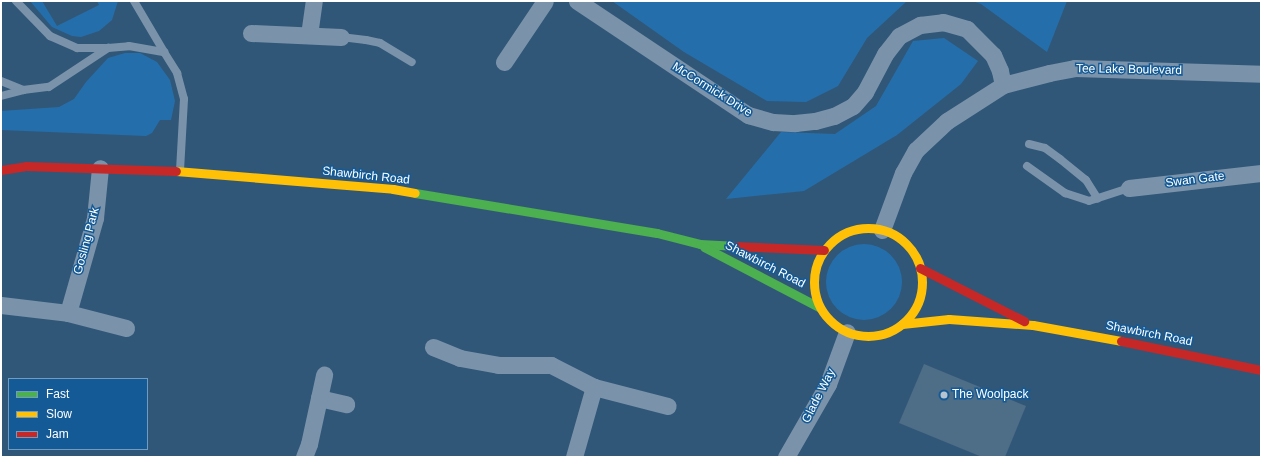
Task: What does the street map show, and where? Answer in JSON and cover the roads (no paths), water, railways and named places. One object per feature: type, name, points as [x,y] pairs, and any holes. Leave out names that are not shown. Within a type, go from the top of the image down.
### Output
[{"type":"main road","name":"Shawbirch Road","points":[[1,159],[26,166]]},
{"type":"main road","name":"Shawbirch Road","points":[[1,170],[26,166],[180,171],[393,189],[657,233],[700,244],[824,250]]},
{"type":"main road","points":[[856,229],[882,230],[899,238],[912,251],[920,268],[922,283],[919,298],[912,312],[902,324],[890,331],[876,335],[861,336],[847,332],[831,321],[820,306],[814,292],[814,278],[817,263],[824,250],[833,241],[856,229]]},
{"type":"main road","name":"Shawbirch Road","points":[[700,244],[751,273],[820,306]]},
{"type":"main road","name":"Shawbirch Road","points":[[920,268],[1032,325]]},
{"type":"main road","name":"Shawbirch Road","points":[[902,324],[949,319],[1032,325],[1214,359],[1261,370]]},
{"type":"street","points":[[309,36],[314,1]]},
{"type":"street","points":[[504,62],[545,1]]},
{"type":"street","name":"McCormick Drive","points":[[577,1],[748,115],[773,122],[795,123],[815,121],[834,116],[853,106],[865,92],[885,54],[899,36],[920,25],[943,22],[967,29],[993,55],[1000,71],[1003,85]]},
{"type":"street","points":[[251,33],[341,37]]},
{"type":"street","name":"Tee Lake Boulevard","points":[[882,230],[903,173],[916,150],[947,122],[1003,85],[1048,73],[1075,68],[1261,74]]},
{"type":"street","name":"Gosling Park","points":[[68,314],[95,218],[100,168]]},
{"type":"street","name":"Swan Gate","points":[[1129,188],[1261,173]]},
{"type":"street","points":[[1,305],[68,314],[126,328]]},
{"type":"street","name":"Glade Way","points":[[786,457],[828,384],[847,332]]},
{"type":"street","points":[[432,347],[460,358],[498,365],[551,365],[594,387],[668,406]]},
{"type":"street","points":[[304,457],[309,444],[324,375]]},
{"type":"street","points":[[574,457],[594,387]]},
{"type":"street","points":[[319,398],[346,404]]},
{"type":"lane","points":[[16,1],[39,28],[50,36],[77,48],[129,46],[164,52]]},
{"type":"lane","points":[[134,1],[177,73],[184,99],[180,171]]},
{"type":"lane","points":[[341,37],[380,43],[412,62]]},
{"type":"lane","points":[[1,96],[23,90],[49,87],[108,48]]},
{"type":"lane","points":[[1,81],[23,90]]},
{"type":"lane","points":[[1029,144],[1045,148],[1060,159],[1086,180],[1098,199]]},
{"type":"lane","points":[[1027,166],[1065,193],[1090,201],[1129,188]]},
{"type":"place","name":"The Woolpack","points":[[944,395]]}]
